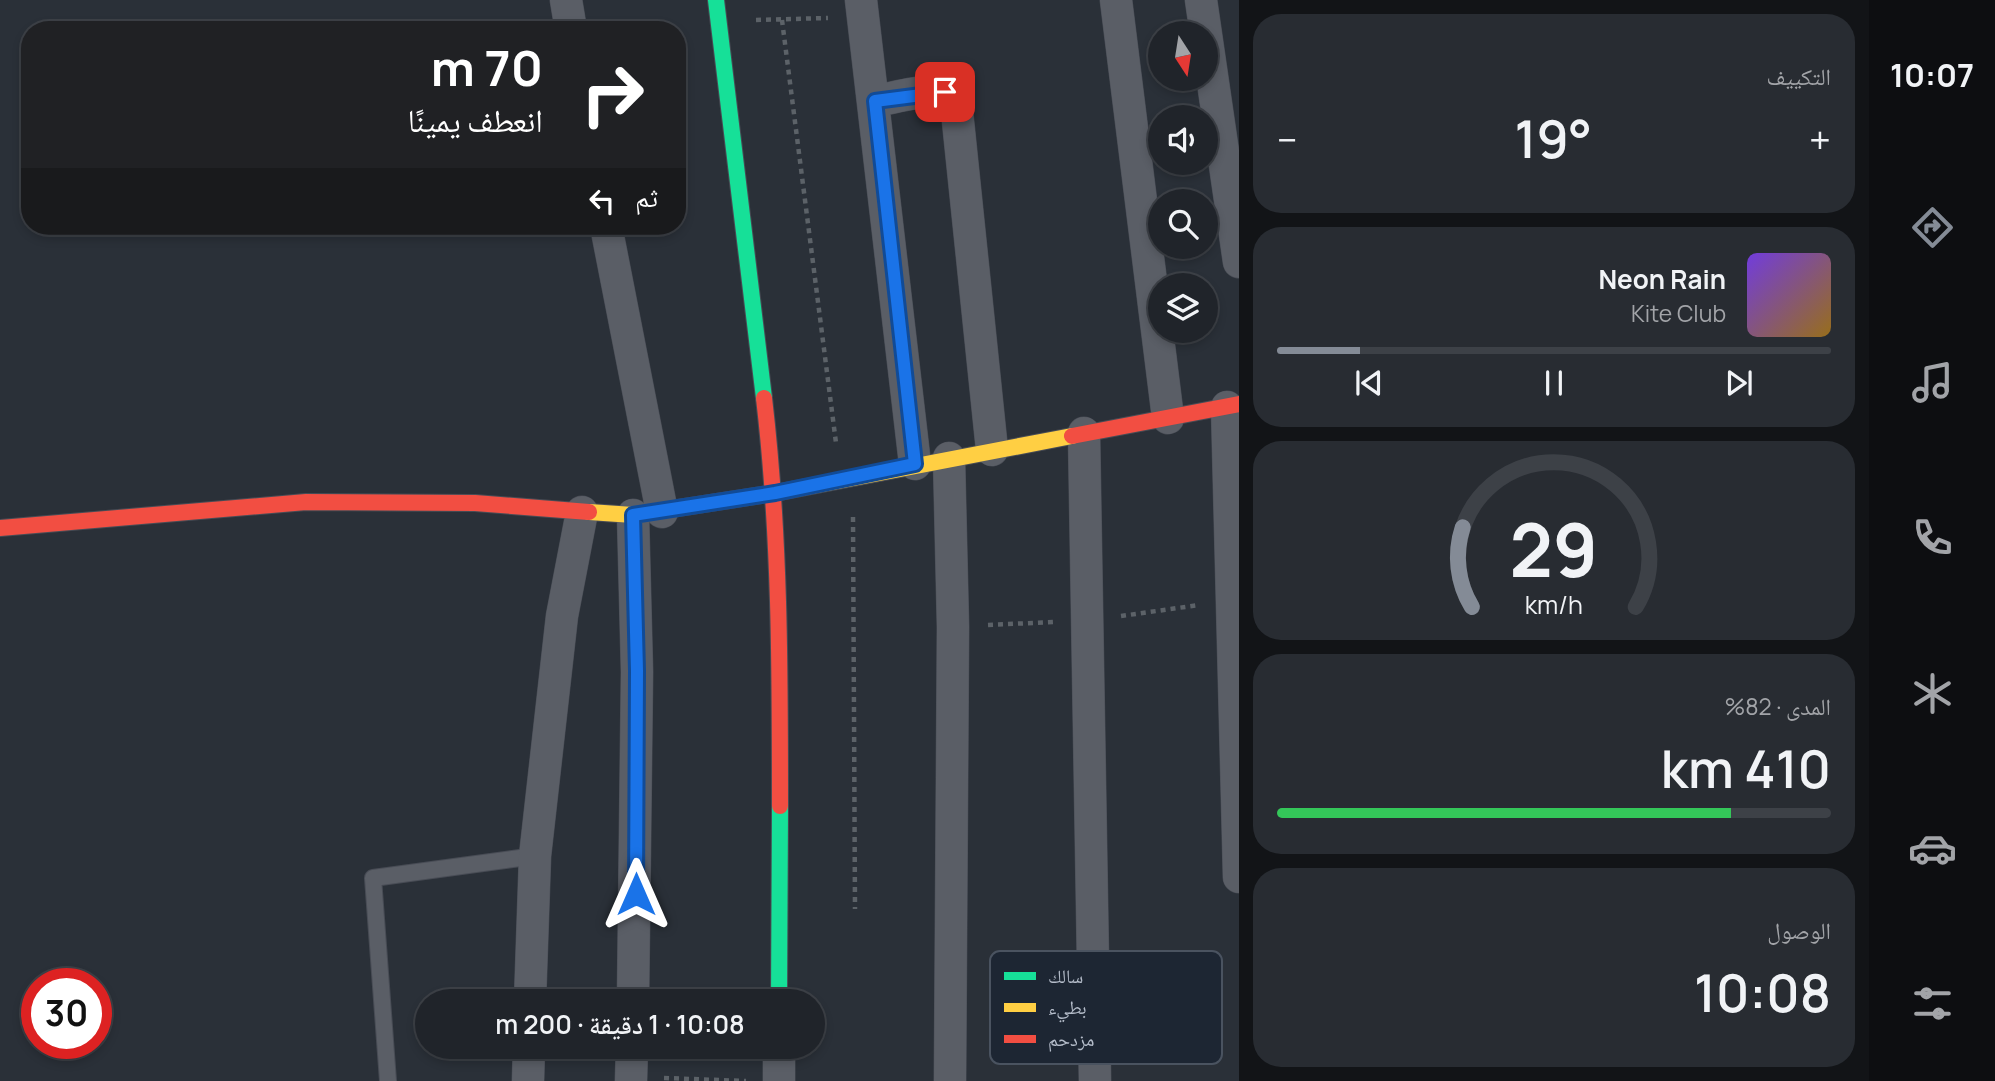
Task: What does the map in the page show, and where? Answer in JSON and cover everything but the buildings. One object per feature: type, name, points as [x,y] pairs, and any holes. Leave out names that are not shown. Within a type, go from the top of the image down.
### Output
[{"type":"street","points":[[566,0],[570,21]]},
{"type":"street","points":[[716,0],[775,493],[780,626],[779,989]]},
{"type":"street","points":[[1116,0],[1168,418]]},
{"type":"street","points":[[1201,0],[1239,262]]},
{"type":"street","points":[[862,8],[875,101],[915,464]]},
{"type":"street","points":[[875,101],[940,91],[952,96],[956,102],[992,450]]},
{"type":"street","points":[[607,235],[648,514],[637,671],[633,989]]},
{"type":"street","points":[[0,528],[306,502],[475,503],[582,512],[648,514],[775,493],[1233,405],[1233,601],[1239,877]]},
{"type":"street","points":[[1084,433],[1093,951]]},
{"type":"street","points":[[949,458],[953,627],[950,1081]]},
{"type":"street","points":[[530,989],[535,856],[562,616],[582,512]]},
{"type":"street","points":[[528,1081],[529,1059]]},
{"type":"street","points":[[779,1059],[779,1081]]},
{"type":"lane","points":[[388,1081],[373,878],[535,856]]},
{"type":"path","points":[[855,909],[846,479],[782,20],[862,8]]},
{"type":"path","points":[[953,627],[1088,620],[1233,601]]},
{"type":"path","points":[[631,1068],[754,1081]]},
{"type":"traffic: fast","points":[[716,0],[764,398]]},
{"type":"traffic: fast","points":[[779,989],[780,806]]},
{"type":"traffic: slow","points":[[589,512],[633,515],[775,493],[1072,436]]},
{"type":"traffic: jam","points":[[764,398],[776,551],[780,806]]},
{"type":"traffic: jam","points":[[1072,436],[1239,404]]},
{"type":"traffic: jam","points":[[0,528],[306,502],[475,503],[589,512]]},
{"type":"route","points":[[636,894],[637,671],[633,515],[775,493],[915,464],[875,101],[945,92]]}]
